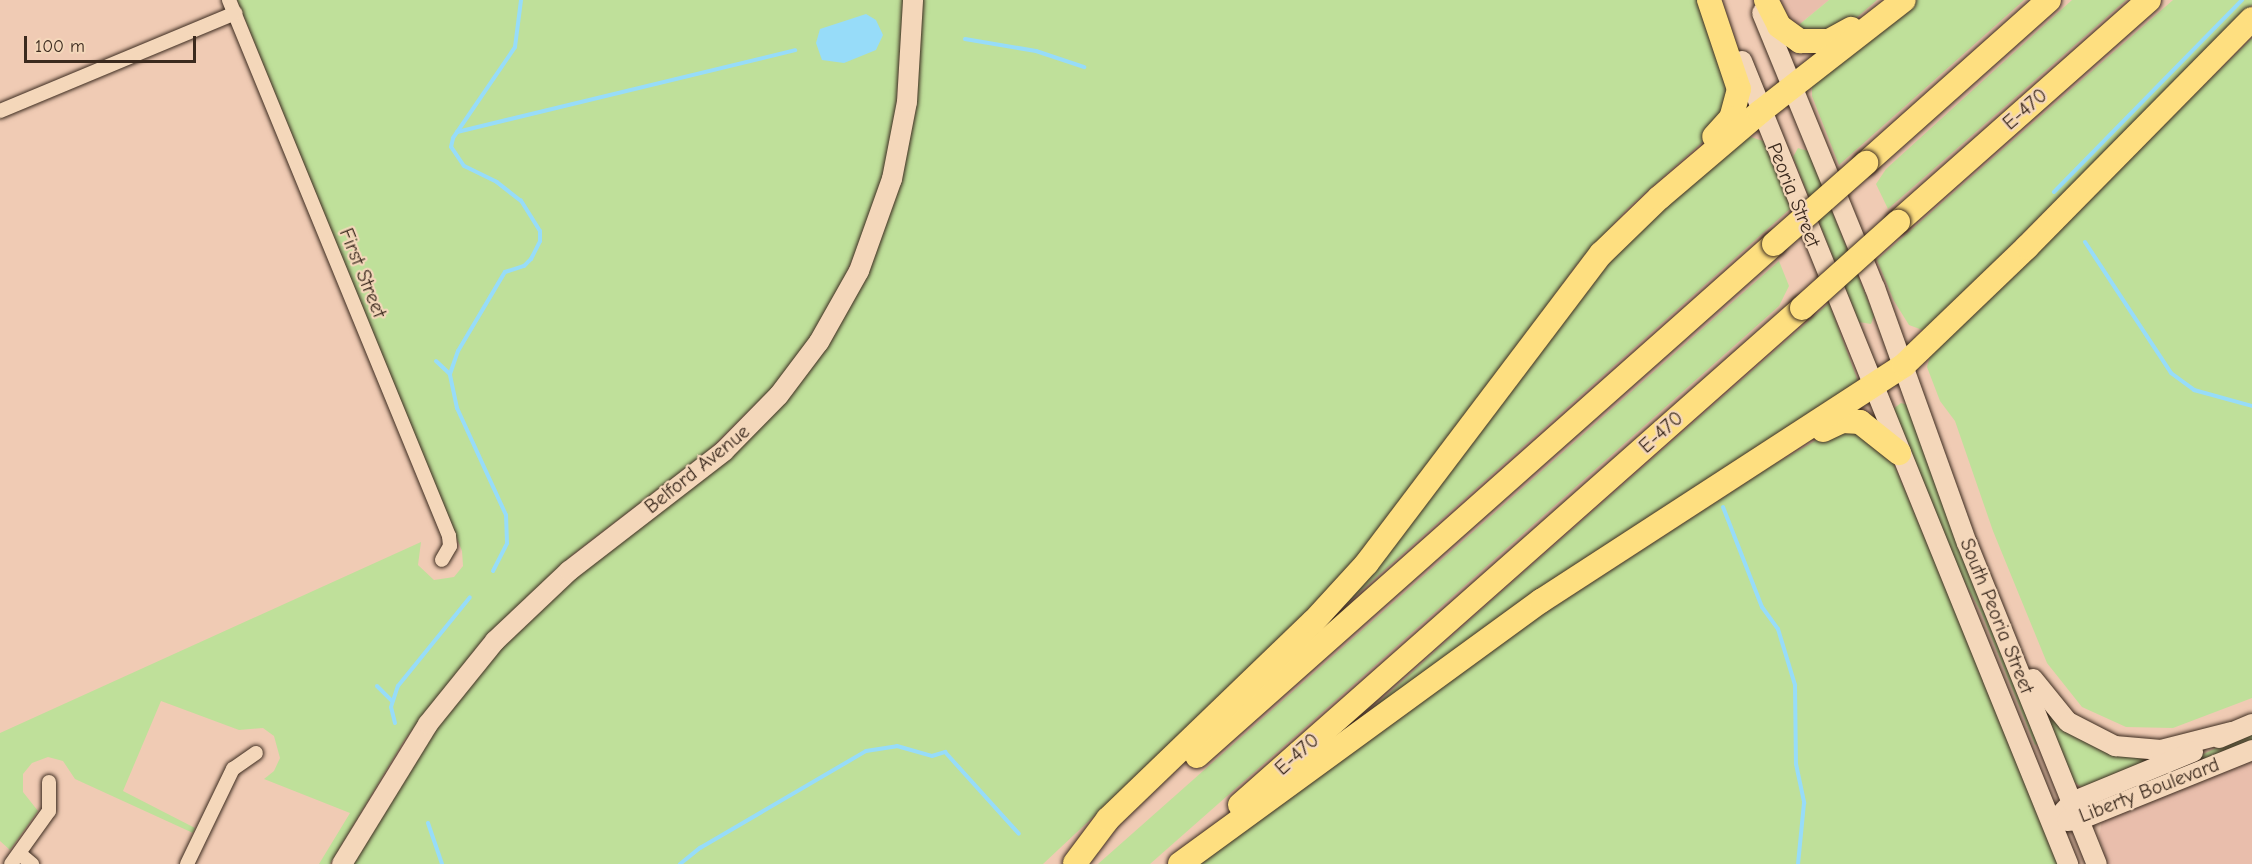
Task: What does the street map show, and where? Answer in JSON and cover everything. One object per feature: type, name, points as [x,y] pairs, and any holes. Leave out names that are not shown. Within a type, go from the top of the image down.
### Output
[{"type":"highway","points":[[1659,198],[1683,165],[1727,125],[1736,106],[1737,75],[1710,0]]},
{"type":"highway","points":[[1766,0],[1783,30],[1800,41],[1814,43],[1845,33],[1888,0]]},
{"type":"highway","points":[[1075,863],[1108,819],[1313,622],[1353,578],[1402,519],[1585,272],[1659,198],[1760,112],[1904,0]]},
{"type":"highway","points":[[1075,863],[2049,0]]},
{"type":"highway","name":"E-470","points":[[1174,864],[2149,0]]},
{"type":"highway","points":[[1180,864],[1541,601],[1780,448],[1904,365],[2109,164],[2252,19]]},
{"type":"highway","points":[[2109,164],[2252,30]]},
{"type":"highway","points":[[1780,448],[1802,444],[1847,420],[1872,428],[1899,453]]},
{"type":"main road","name":"Belford Avenue","points":[[342,864],[420,736],[490,646],[569,571],[724,451],[779,396],[819,342],[863,262],[895,169],[907,102],[913,0]]},
{"type":"main road","name":"Peoria Street","points":[[1720,0],[1760,112],[1872,388]]},
{"type":"main road","name":"Peoria Street","points":[[1756,0],[1794,85],[1904,365]]},
{"type":"main road","name":"South Peoria Street","points":[[1904,365],[2005,636],[2097,864]]},
{"type":"main road","name":"South Peoria Street","points":[[1872,388],[2068,864]]},
{"type":"main road","points":[[2005,636],[2022,653],[2038,689],[2053,708],[2077,729],[2104,742],[2152,751],[2231,732]]},
{"type":"main road","name":"Liberty Boulevard","points":[[2052,822],[2231,732],[2252,724]]},
{"type":"main road","name":"Liberty Boulevard","points":[[2076,811],[2252,750]]},
{"type":"street","name":"First Street","points":[[229,0],[449,536],[450,549],[442,560]]},
{"type":"street","points":[[0,111],[235,13]]},
{"type":"street","points":[[187,864],[233,769],[256,753]]},
{"type":"street","points":[[32,864],[16,859],[49,811],[49,782]]},
{"type":"shaded area","points":[[1770,0],[1829,0],[1795,28]]},
{"type":"shaded area","points":[[2252,758],[2252,864],[2105,864],[2100,852],[2104,850],[2099,838],[2102,820]]},
{"type":"green space","points":[[237,0],[904,0],[896,108],[885,168],[869,222],[841,285],[811,337],[773,387],[709,450],[572,555],[485,637],[405,739],[330,864],[319,864],[350,813],[264,779],[274,771],[280,758],[274,736],[263,728],[239,730],[161,701],[123,791],[195,828],[193,833],[75,779],[63,761],[48,757],[32,763],[23,774],[23,792],[38,811],[10,850],[0,841],[0,733],[421,542],[418,565],[434,580],[454,577],[463,566],[462,551]]},
{"type":"green space","points":[[922,0],[1706,0],[1733,91],[1706,139],[1628,208],[1577,264],[1448,442],[1320,604],[1043,864],[351,864],[435,728],[506,643],[569,582],[702,479],[869,270],[902,175]]},
{"type":"green space","points":[[1829,0],[1877,0],[1840,32],[1795,28]]},
{"type":"green space","points":[[1917,0],[2024,0],[1839,165],[1812,96],[1812,81]]},
{"type":"green space","points":[[2072,0],[2126,0],[1888,209],[1876,184],[1886,169]]},
{"type":"green space","points":[[2173,0],[2252,0],[2252,5],[1925,331],[1909,325],[1894,301],[1877,260]]},
{"type":"green space","points":[[2252,38],[2252,698],[2173,728],[2126,727],[2082,707],[2047,663],[1993,531],[1955,421],[1940,401],[1927,367],[1930,357],[1952,333]]},
{"type":"green space","points":[[1748,136],[1763,141],[1791,208],[1334,615],[1627,240]]},
{"type":"green space","points":[[1798,148],[1808,151],[1874,316],[1871,324],[1859,322],[1793,157]]},
{"type":"green space","points":[[1779,261],[1789,286],[1779,306],[1345,692],[1150,864],[1098,864]]},
{"type":"green space","points":[[1829,303],[1859,384],[1346,732],[1482,609]]},
{"type":"green space","points":[[1901,403],[1908,405],[2041,743],[2035,745],[1981,612],[1958,570],[1893,409]]},
{"type":"green space","points":[[1847,428],[1885,449],[1894,464],[2061,864],[1196,864],[1537,618],[1773,465],[1827,434]]},
{"type":"green space","points":[[2044,707],[2161,756],[2085,788],[2080,786],[2073,781]]},
{"type":"green space","points":[[2252,731],[2252,742],[2132,791],[2130,789]]},
{"type":"water","points":[[866,14],[876,20],[883,35],[876,50],[844,63],[822,60],[816,43],[820,29]]},
{"type":"waterway","points":[[493,571],[507,543],[506,515],[457,408],[450,374],[458,351],[505,272],[524,266],[531,259],[540,241],[540,231],[521,201],[497,182],[464,166],[451,147],[453,138],[515,47],[521,0]]},
{"type":"waterway","points":[[2054,192],[2242,0]]},
{"type":"waterway","points":[[965,39],[1036,51],[1084,67]]},
{"type":"waterway","points":[[457,132],[795,50]]},
{"type":"waterway","points":[[2085,242],[2171,373],[2194,390],[2252,406]]},
{"type":"waterway","points":[[436,361],[450,374]]},
{"type":"waterway","points":[[1723,507],[1762,607],[1778,629],[1795,685],[1796,764],[1804,803],[1798,864]]},
{"type":"waterway","points":[[395,723],[391,707],[398,686],[470,597]]},
{"type":"waterway","points":[[377,686],[392,701]]},
{"type":"waterway","points":[[680,864],[700,848],[866,751],[897,746],[932,756],[945,752],[1019,834]]},
{"type":"waterway","points":[[428,823],[442,864]]}]
